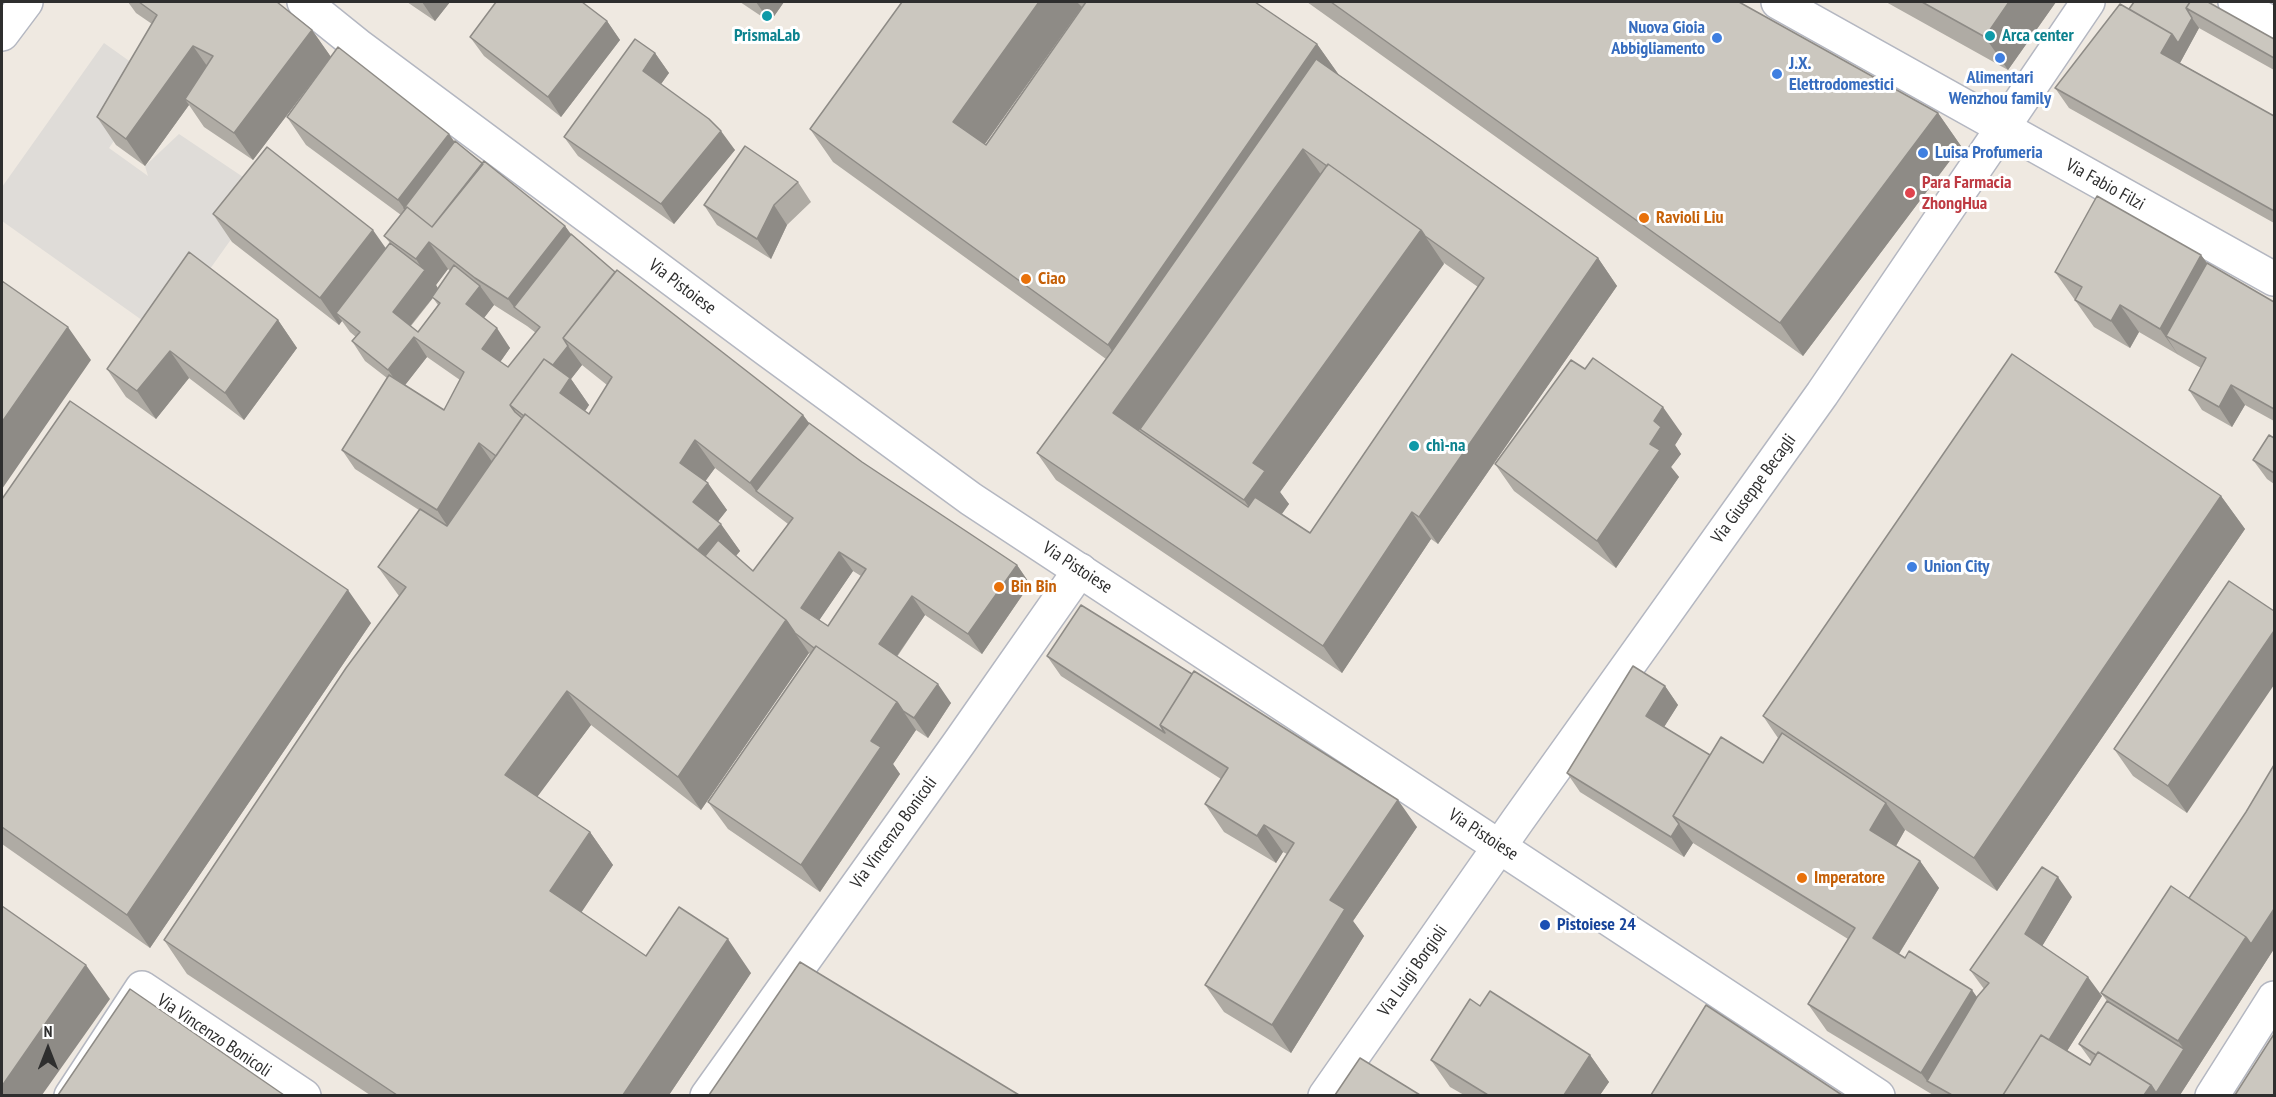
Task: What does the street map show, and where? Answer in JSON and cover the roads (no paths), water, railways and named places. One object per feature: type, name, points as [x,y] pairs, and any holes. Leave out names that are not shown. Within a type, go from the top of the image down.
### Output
[{"type":"street","points":[[2,34],[27,2]]},
{"type":"street","name":"Via Pistoiese","points":[[304,2],[360,47],[971,499],[1878,1095]]},
{"type":"street","name":"Via Fabio Filzi","points":[[1778,2],[2274,279]]},
{"type":"street","name":"Via Giuseppe Becagli","points":[[1500,846],[1822,394],[2088,2]]},
{"type":"street","points":[[2235,2],[2274,25]]},
{"type":"street","name":"Via Vincenzo Bonicoli","points":[[707,1095],[1080,570]]},
{"type":"street","name":"Via Luigi Borgioli","points":[[1325,1095],[1500,846]]},
{"type":"street","name":"Via Vincenzo Bonicoli","points":[[71,1095],[142,988],[304,1095]]},
{"type":"street","points":[[2212,1095],[2274,998]]},
{"type":"place","name":"PrismaLab","points":[[767,16]]},
{"type":"place","name":"Arca center","points":[[1990,36]]},
{"type":"place","name":"Nuova Gioia Abbigliamento","points":[[1717,38]]},
{"type":"place","name":"Alimentari Wenzhou family","points":[[2000,58]]},
{"type":"place","name":"J.X. Elettrodomestici","points":[[1777,74]]},
{"type":"place","name":"Luisa Profumeria","points":[[1923,153]]},
{"type":"place","name":"Para Farmacia ZhongHua","points":[[1910,193]]},
{"type":"place","name":"Ravioli Liu","points":[[1644,218]]},
{"type":"place","name":"Ciao","points":[[1026,279]]},
{"type":"place","name":"chì-na","points":[[1414,446]]},
{"type":"place","name":"Union City","points":[[1912,567]]},
{"type":"place","name":"Bin Bin","points":[[999,587]]},
{"type":"place","name":"Imperatore","points":[[1802,878]]},
{"type":"place","name":"Pistoiese 24","points":[[1545,925]]}]
